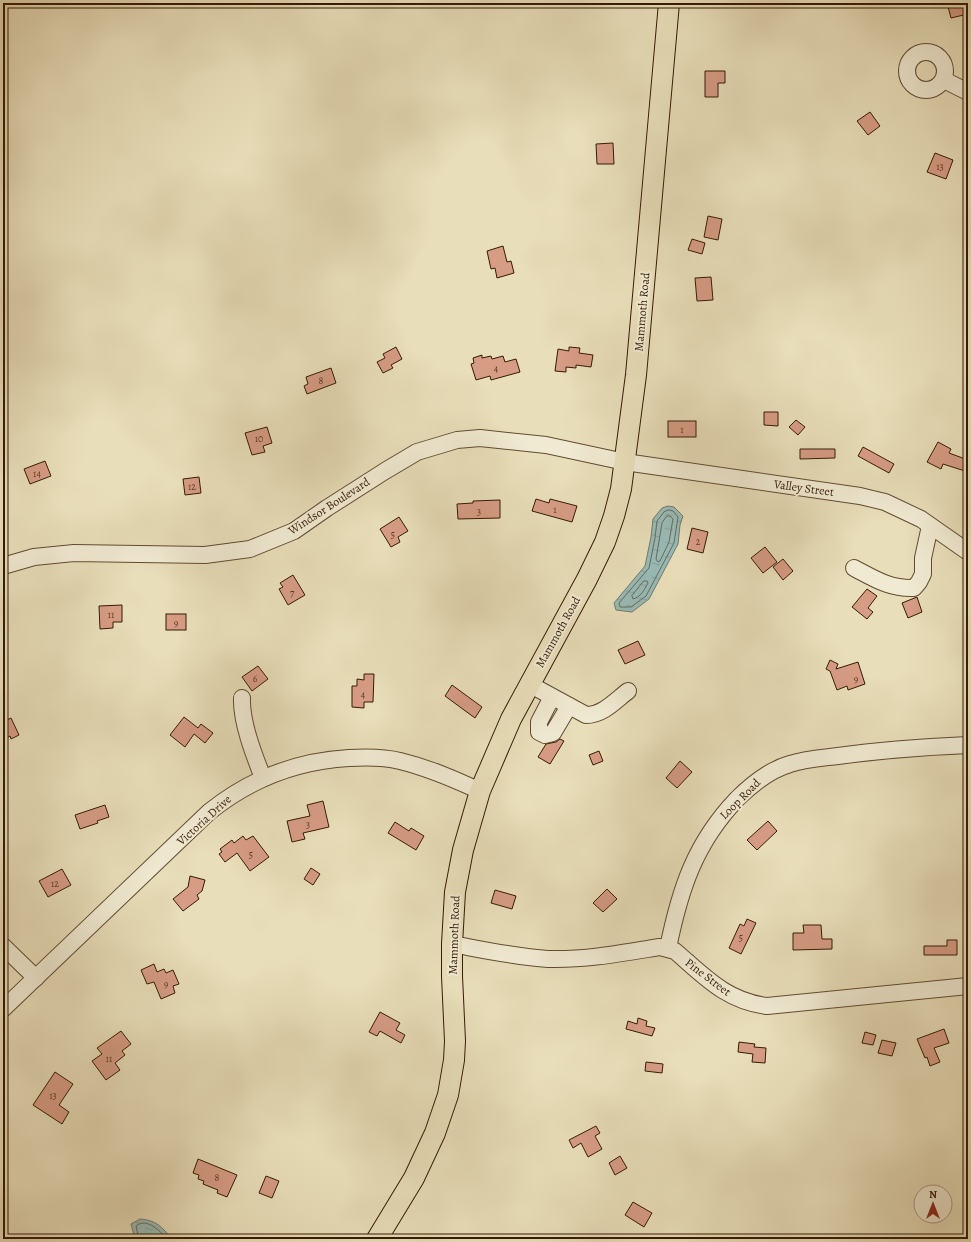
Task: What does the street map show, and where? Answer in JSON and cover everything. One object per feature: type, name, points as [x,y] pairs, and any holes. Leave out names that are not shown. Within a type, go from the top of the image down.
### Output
[{"type":"main road","name":"Mammoth Road","points":[[377,1239],[414,1178],[435,1133],[448,1095],[454,1060],[455,1041],[452,944],[455,892],[459,869],[480,791],[511,719],[587,579],[604,542],[618,503],[625,462],[636,375],[669,3]]},
{"type":"street","points":[[944,80],[968,92]]},
{"type":"street","name":"Windsor Boulevard","points":[[3,566],[34,557],[74,553],[205,555],[250,549],[294,531],[384,471],[417,452],[457,440],[480,438],[539,444],[625,462]]},
{"type":"street","name":"Valley Street","points":[[625,462],[860,496],[885,502],[921,519],[968,552]]},
{"type":"street","points":[[854,568],[887,585],[914,588],[923,574],[923,558],[930,526]]},
{"type":"street","points":[[529,684],[586,715],[594,715],[601,712],[628,691]]},
{"type":"street","points":[[552,697],[539,722],[539,732],[545,736],[553,733],[569,706]]},
{"type":"street","points":[[242,698],[241,708],[253,752],[263,778]]},
{"type":"street","name":"Loop Road","points":[[668,948],[677,906],[695,859],[702,846],[720,818],[746,790],[762,777],[789,764],[806,760],[854,754],[968,745]]},
{"type":"street","name":"Victoria Drive","points":[[3,1009],[209,812],[225,799],[244,787],[263,778],[295,766],[314,762],[342,758],[377,758],[399,761],[432,770],[480,791]]},
{"type":"street","points":[[452,944],[518,956],[549,959],[596,957],[660,947],[668,948]]},
{"type":"street","points":[[3,946],[36,978]]},
{"type":"street","name":"Pine Street","points":[[668,948],[675,951],[722,990],[744,1001],[761,1005],[779,1006],[968,986]]},
{"type":"water","points":[[668,506],[674,507],[683,516],[680,525],[678,544],[649,599],[632,612],[616,610],[614,603],[645,566],[653,519],[662,508]]},
{"type":"water","points":[[140,1219],[155,1223],[172,1239],[135,1239],[131,1224]]},
{"type":"building","points":[[947,3],[965,3],[968,14],[951,18]]},
{"type":"building","points":[[705,71],[725,71],[725,83],[718,83],[718,97],[705,97]]},
{"type":"building","points":[[870,112],[880,126],[868,135],[857,121]]},
{"type":"building","points":[[613,143],[614,164],[597,164],[596,144]]},
{"type":"building","points":[[935,153],[953,160],[946,179],[927,172]]},
{"type":"building","points":[[708,216],[722,219],[718,240],[704,237]]},
{"type":"building","points":[[692,239],[705,243],[702,254],[688,250]]},
{"type":"building","points":[[503,246],[507,262],[511,261],[514,273],[497,278],[495,268],[491,269],[487,251]]},
{"type":"building","points":[[711,277],[713,300],[697,301],[695,278]]},
{"type":"building","points":[[396,347],[402,359],[391,365],[393,368],[383,373],[377,362],[385,358],[383,354]]},
{"type":"building","points":[[569,347],[580,348],[579,353],[593,355],[591,367],[576,365],[576,368],[566,367],[566,372],[555,371],[558,349],[569,351]]},
{"type":"building","points":[[482,355],[482,358],[491,356],[492,359],[503,356],[505,362],[516,359],[520,372],[491,380],[490,376],[476,380],[471,364],[474,363],[473,358]]},
{"type":"building","points":[[331,368],[336,383],[307,394],[304,386],[308,384],[306,377]]},
{"type":"building","points":[[764,412],[778,412],[778,426],[764,425]]},
{"type":"building","points":[[796,420],[805,427],[798,435],[789,427]]},
{"type":"building","points":[[668,421],[696,421],[696,437],[668,437]]},
{"type":"building","points":[[267,427],[272,443],[263,446],[265,452],[252,455],[245,433]]},
{"type":"building","points":[[938,442],[951,449],[949,453],[968,460],[968,472],[943,464],[941,469],[927,462]]},
{"type":"building","points":[[863,447],[894,464],[889,473],[858,456]]},
{"type":"building","points":[[800,449],[835,449],[835,458],[800,459]]},
{"type":"building","points":[[45,461],[51,476],[30,484],[24,469]]},
{"type":"building","points":[[199,477],[201,493],[185,495],[183,479]]},
{"type":"building","points":[[536,499],[549,503],[550,499],[577,506],[572,522],[532,511]]},
{"type":"building","points":[[500,500],[500,518],[458,519],[457,504],[473,503],[473,501]]},
{"type":"building","points":[[399,517],[408,531],[398,537],[400,542],[391,547],[380,529]]},
{"type":"building","points":[[692,528],[708,532],[703,553],[687,549]]},
{"type":"building","points":[[765,547],[777,562],[763,573],[751,558]]},
{"type":"building","points":[[783,559],[793,571],[783,580],[773,567]]},
{"type":"building","points":[[293,575],[305,595],[288,605],[279,589],[283,587],[280,583]]},
{"type":"building","points":[[867,589],[877,596],[868,608],[873,612],[867,619],[852,607]]},
{"type":"building","points":[[917,597],[922,612],[908,618],[902,603]]},
{"type":"building","points":[[122,605],[122,622],[113,622],[113,628],[100,629],[99,606]]},
{"type":"building","points":[[166,614],[186,614],[186,630],[166,630]]},
{"type":"building","points":[[638,641],[645,655],[625,664],[618,650]]},
{"type":"building","points":[[830,660],[838,664],[836,669],[858,662],[865,684],[848,690],[847,686],[837,690],[830,671],[826,669]]},
{"type":"building","points":[[258,666],[268,679],[252,691],[242,677]]},
{"type":"building","points":[[364,674],[374,674],[373,702],[364,702],[364,708],[352,707],[352,686],[357,686],[357,679],[364,680]]},
{"type":"building","points":[[452,685],[482,707],[475,718],[445,696]]},
{"type":"building","points":[[184,717],[198,728],[201,724],[213,733],[205,743],[194,734],[185,747],[170,735]]},
{"type":"building","points":[[11,718],[19,735],[11,739],[10,736],[3,740],[3,722]]},
{"type":"building","points":[[560,739],[564,741],[550,764],[538,757],[546,744],[556,742]]},
{"type":"building","points":[[599,751],[603,761],[593,765],[589,755]]},
{"type":"building","points":[[680,761],[692,772],[677,788],[666,778]]},
{"type":"building","points":[[323,801],[329,827],[303,833],[305,839],[292,842],[287,821],[310,816],[307,805]]},
{"type":"building","points":[[105,805],[109,817],[97,821],[98,823],[80,829],[75,815]]},
{"type":"building","points":[[768,821],[777,831],[757,850],[747,840]]},
{"type":"building","points":[[395,822],[409,831],[411,828],[424,836],[416,850],[388,833]]},
{"type":"building","points":[[243,836],[246,840],[253,836],[269,857],[250,871],[237,853],[225,862],[219,854],[222,852],[220,849],[232,840],[234,843]]},
{"type":"building","points":[[311,868],[320,874],[313,885],[304,879]]},
{"type":"building","points":[[62,869],[71,885],[48,897],[39,881]]},
{"type":"building","points":[[190,876],[205,880],[202,891],[197,895],[199,899],[183,911],[173,899],[188,887]]},
{"type":"building","points":[[607,889],[617,899],[603,912],[593,903]]},
{"type":"building","points":[[495,890],[516,896],[512,909],[491,903]]},
{"type":"building","points":[[747,919],[756,923],[741,954],[729,948],[740,924],[744,926]]},
{"type":"building","points":[[803,925],[821,925],[822,939],[832,939],[832,949],[793,950],[793,933],[804,933]]},
{"type":"building","points":[[947,940],[957,940],[957,955],[924,955],[924,946],[947,946]]},
{"type":"building","points":[[154,964],[157,972],[164,969],[166,973],[173,970],[179,984],[173,986],[175,993],[161,999],[154,982],[147,984],[141,970]]},
{"type":"building","points":[[380,1012],[400,1023],[396,1030],[405,1035],[401,1043],[380,1031],[377,1036],[369,1032]]},
{"type":"building","points":[[638,1018],[647,1021],[646,1026],[655,1028],[652,1036],[626,1029],[628,1021],[637,1024]]},
{"type":"building","points":[[944,1029],[949,1043],[934,1048],[940,1062],[930,1066],[927,1057],[925,1058],[917,1039]]},
{"type":"building","points":[[121,1031],[131,1044],[122,1051],[125,1055],[115,1063],[120,1070],[106,1080],[92,1061],[102,1054],[97,1048]]},
{"type":"building","points":[[865,1032],[876,1035],[873,1045],[862,1043]]},
{"type":"building","points":[[882,1040],[896,1043],[892,1056],[878,1053]]},
{"type":"building","points":[[739,1042],[755,1044],[754,1047],[766,1048],[765,1063],[752,1062],[753,1054],[738,1052]]},
{"type":"building","points":[[646,1062],[663,1064],[662,1073],[645,1071]]},
{"type":"building","points":[[55,1072],[73,1084],[59,1105],[69,1112],[62,1124],[33,1105]]},
{"type":"building","points":[[596,1126],[600,1133],[595,1136],[602,1149],[588,1157],[581,1143],[573,1148],[569,1140]]},
{"type":"building","points":[[620,1156],[627,1168],[615,1175],[609,1163]]},
{"type":"building","points":[[198,1159],[237,1175],[227,1197],[217,1193],[218,1190],[203,1184],[204,1181],[198,1179],[199,1175],[193,1173]]},
{"type":"building","points":[[266,1176],[279,1181],[272,1198],[259,1193]]},
{"type":"building","points":[[633,1202],[652,1213],[644,1227],[625,1215]]}]
